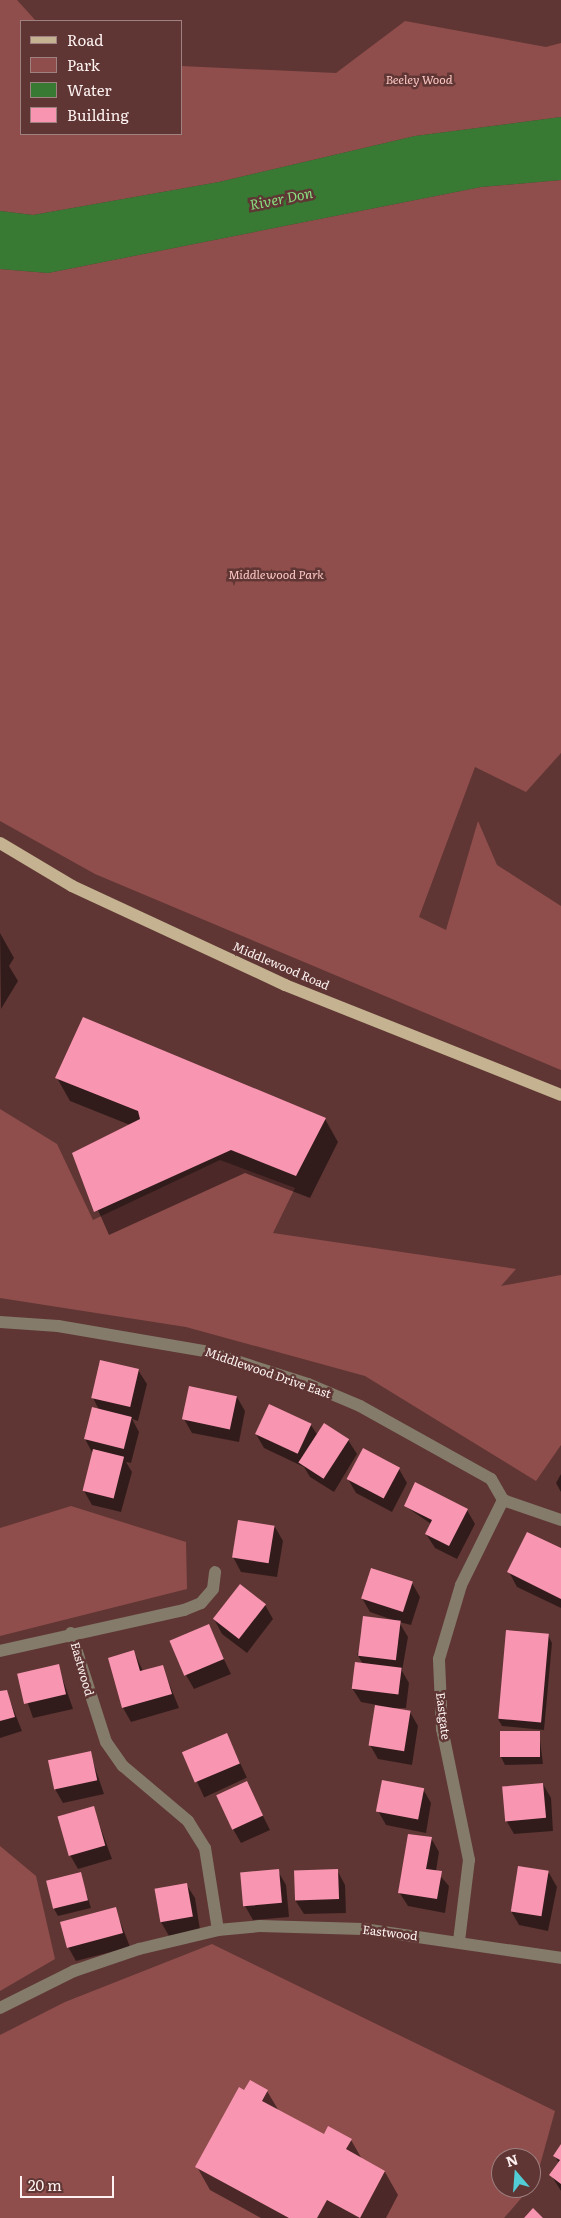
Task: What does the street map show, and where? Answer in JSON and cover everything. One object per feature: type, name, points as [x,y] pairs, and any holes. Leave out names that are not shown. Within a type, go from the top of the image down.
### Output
[{"type":"main road","name":"Middlewood Road","points":[[0,843],[72,886],[285,985],[561,1094]]},
{"type":"street","name":"Middlewood Drive East","points":[[0,1322],[58,1326],[205,1351],[302,1382],[360,1406],[491,1479],[503,1500]]},
{"type":"street","points":[[503,1500],[561,1520]]},
{"type":"street","name":"Eastgate","points":[[459,1941],[469,1860],[442,1729],[440,1659],[458,1594],[503,1500]]},
{"type":"street","name":"Eastwood","points":[[0,1651],[192,1606],[213,1590],[214,1572]]},
{"type":"street","name":"Eastwood","points":[[71,1633],[106,1742],[123,1766],[188,1821],[205,1848],[218,1930]]},
{"type":"street","name":"Eastwood","points":[[0,2008],[74,1971],[139,1949],[218,1930],[363,1929],[459,1941],[561,1958]]},
{"type":"green space","name":"Beeley Wood","points":[[0,0],[17,0],[35,20],[20,20],[20,135],[182,135],[182,66],[336,73],[405,21],[546,47],[561,43],[561,117],[415,136],[219,182],[33,215],[0,211]]},
{"type":"green space","name":"Middlewood Park","points":[[561,180],[561,753],[526,792],[475,767],[419,917],[446,930],[478,821],[497,865],[561,906],[561,1070],[95,874],[0,821],[0,269],[48,273],[481,187]]},
{"type":"green space","points":[[0,1109],[57,1144],[93,1220],[220,1160],[295,1188],[273,1233],[516,1269],[501,1286],[561,1275],[561,1445],[536,1481],[365,1376],[186,1327],[0,1298]]},
{"type":"green space","points":[[71,1506],[186,1542],[187,1589],[0,1636],[0,1528]]},
{"type":"green space","points":[[0,1846],[36,1876],[55,1959],[0,1991]]},
{"type":"green space","points":[[212,1944],[555,2111],[541,2161],[541,2148],[491,2148],[491,2198],[521,2198],[504,2218],[0,2218],[0,2035],[65,2002]]},
{"type":"water","name":"River Don","points":[[561,117],[561,180],[481,187],[48,273],[0,269],[0,211],[33,215],[219,182],[415,136]]},
{"type":"building","points":[[83,1017],[326,1118],[296,1176],[231,1150],[94,1212],[72,1153],[140,1119],[138,1111],[55,1078]]},
{"type":"building","points":[[100,1360],[139,1369],[130,1407],[91,1398]]},
{"type":"building","points":[[189,1386],[237,1396],[230,1429],[182,1419]]},
{"type":"building","points":[[269,1404],[312,1424],[298,1454],[255,1434]]},
{"type":"building","points":[[92,1407],[132,1417],[124,1449],[84,1439]]},
{"type":"building","points":[[324,1423],[349,1439],[324,1479],[298,1462]]},
{"type":"building","points":[[363,1448],[400,1468],[384,1499],[347,1479]]},
{"type":"building","points":[[93,1449],[124,1457],[114,1498],[83,1491]]},
{"type":"building","points":[[415,1482],[468,1509],[449,1546],[425,1534],[432,1520],[404,1506]]},
{"type":"building","points":[[238,1520],[275,1526],[269,1563],[232,1558]]},
{"type":"building","points":[[527,1532],[561,1548],[561,1599],[507,1572]]},
{"type":"building","points":[[371,1568],[413,1582],[403,1612],[361,1598]]},
{"type":"building","points":[[240,1584],[266,1604],[239,1639],[213,1619]]},
{"type":"building","points":[[363,1616],[401,1621],[396,1660],[358,1656]]},
{"type":"building","points":[[209,1624],[224,1659],[184,1676],[169,1641]]},
{"type":"building","points":[[506,1630],[549,1634],[541,1722],[498,1719]]},
{"type":"building","points":[[134,1650],[140,1671],[163,1665],[172,1694],[122,1708],[108,1658]]},
{"type":"building","points":[[355,1662],[402,1668],[398,1695],[352,1689]]},
{"type":"building","points":[[59,1664],[66,1694],[24,1704],[17,1674]]},
{"type":"building","points":[[7,1690],[15,1717],[0,1721],[0,1691]]},
{"type":"building","points":[[375,1705],[411,1711],[404,1751],[369,1745]]},
{"type":"building","points":[[500,1731],[540,1731],[540,1757],[500,1757]]},
{"type":"building","points":[[227,1733],[240,1763],[195,1783],[182,1752]]},
{"type":"building","points":[[91,1751],[97,1780],[54,1789],[48,1760]]},
{"type":"building","points":[[382,1780],[424,1788],[418,1820],[376,1811]]},
{"type":"building","points":[[247,1781],[263,1815],[232,1830],[216,1795]]},
{"type":"building","points":[[543,1783],[546,1818],[505,1821],[502,1787]]},
{"type":"building","points":[[94,1806],[105,1845],[69,1856],[57,1816]]},
{"type":"building","points":[[408,1834],[432,1837],[426,1869],[442,1871],[437,1899],[398,1893]]},
{"type":"building","points":[[518,1866],[549,1871],[541,1916],[511,1911]]},
{"type":"building","points":[[279,1869],[282,1903],[243,1906],[240,1872]]},
{"type":"building","points":[[338,1869],[339,1899],[295,1901],[294,1871]]},
{"type":"building","points":[[81,1872],[88,1900],[53,1909],[46,1881]]},
{"type":"building","points":[[187,1883],[193,1916],[160,1922],[155,1889]]},
{"type":"building","points":[[116,1907],[123,1933],[67,1948],[60,1922]]},
{"type":"building","points":[[250,2080],[268,2090],[262,2101],[324,2134],[328,2126],[352,2139],[346,2149],[385,2171],[360,2218],[327,2200],[317,2218],[289,2218],[195,2167],[239,2087],[244,2090]]},
{"type":"building","points":[[561,2144],[561,2184],[549,2175],[560,2160],[553,2156]]},
{"type":"building","points":[[533,2208],[543,2218],[524,2218]]}]
